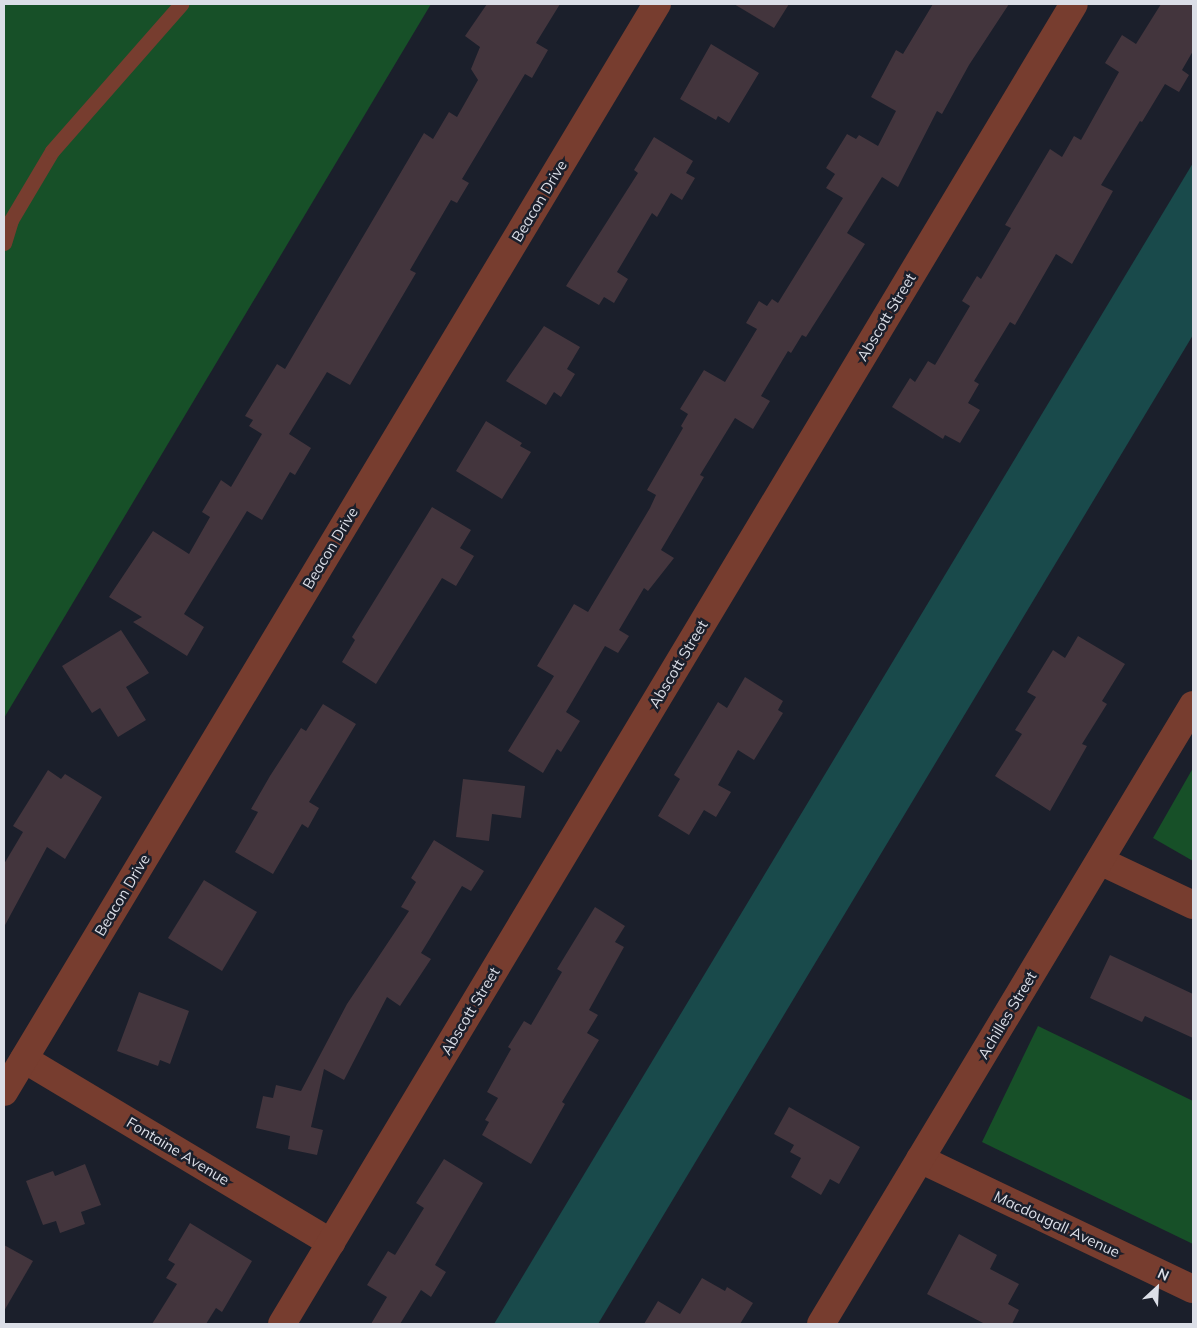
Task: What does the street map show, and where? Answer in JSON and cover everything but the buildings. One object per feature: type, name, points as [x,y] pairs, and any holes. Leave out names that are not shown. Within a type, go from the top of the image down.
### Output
[{"type":"street","name":"Beacon Drive","points":[[4,1092],[657,4]]},
{"type":"street","name":"Abscott Street","points":[[282,1324],[1074,4]]},
{"type":"street","name":"Achilles Street","points":[[821,1324],[1193,705]]},
{"type":"street","points":[[1100,861],[1193,905]]},
{"type":"street","name":"Fontaine Avenue","points":[[24,1059],[331,1243]]},
{"type":"street","name":"Macdougall Avenue","points":[[920,1159],[1193,1289]]},
{"type":"lane","points":[[4,243],[11,220],[52,151],[181,4]]},
{"type":"green space","points":[[4,4],[431,4],[4,718]]},
{"type":"green space","points":[[1193,768],[1193,861],[1153,838]]},
{"type":"green space","points":[[1038,1026],[1193,1101],[1193,1244],[982,1142]]},
{"type":"shaded area","points":[[1193,163],[1193,335],[598,1324],[494,1324]]}]
